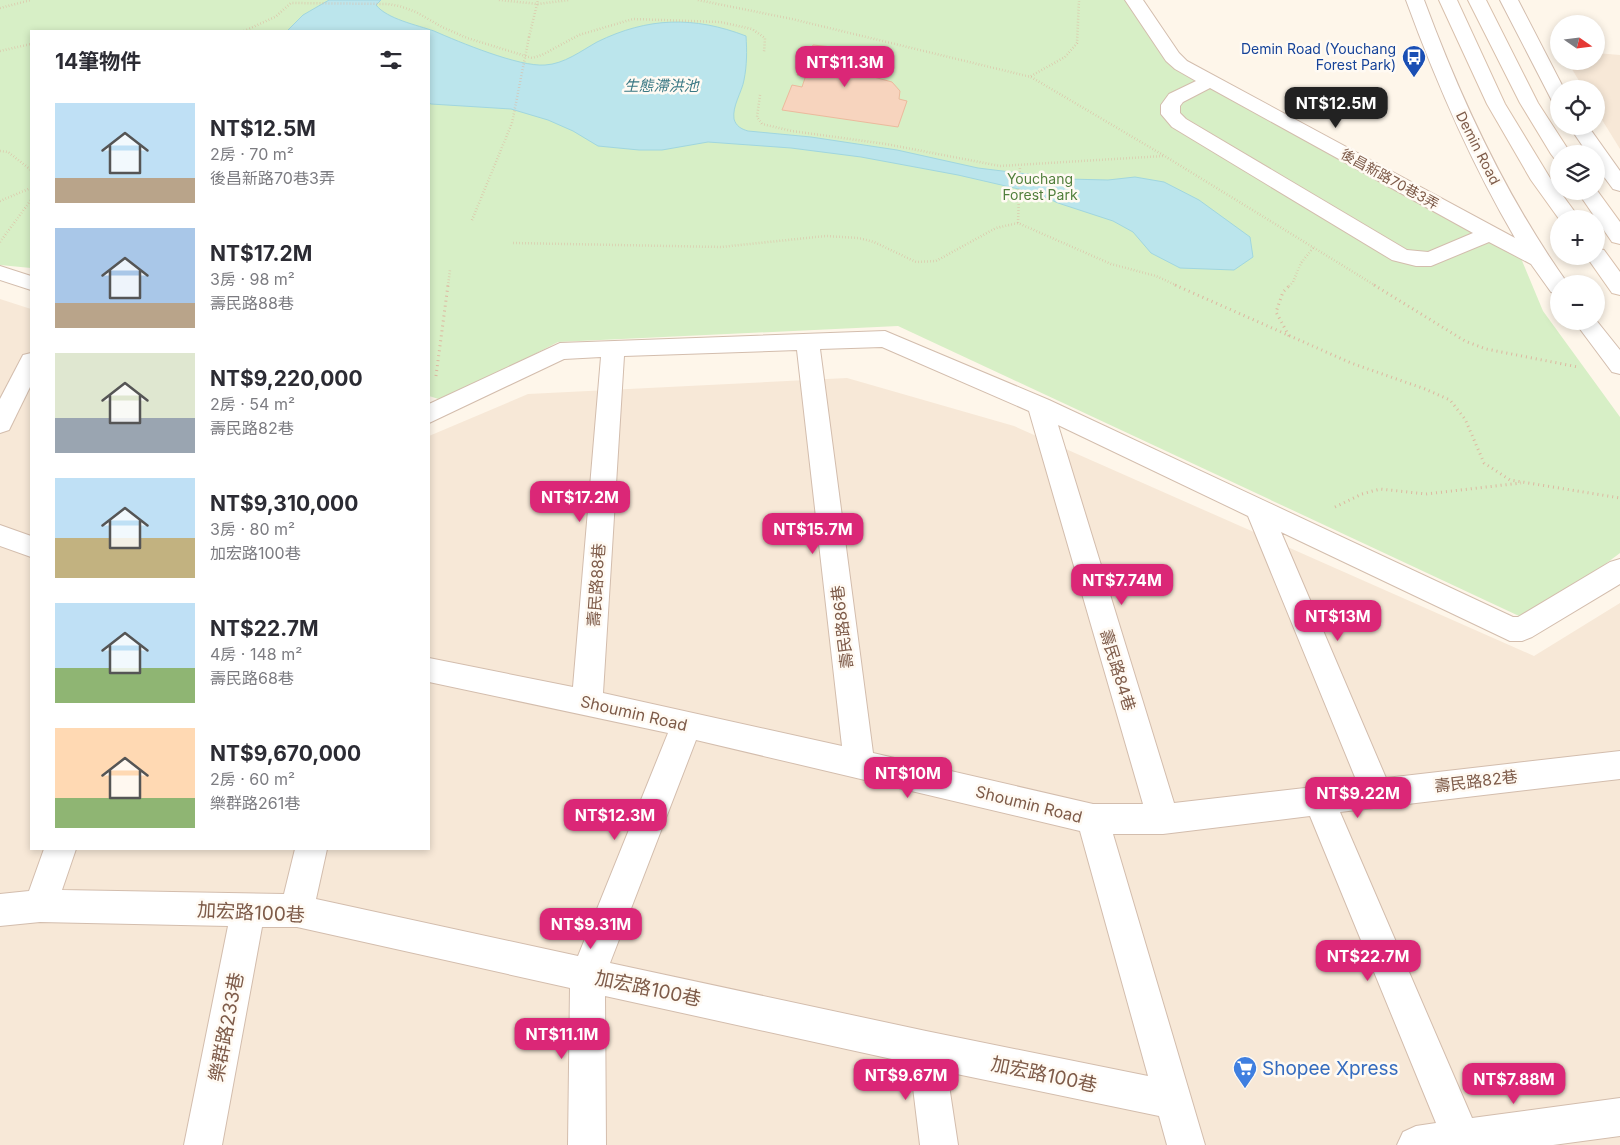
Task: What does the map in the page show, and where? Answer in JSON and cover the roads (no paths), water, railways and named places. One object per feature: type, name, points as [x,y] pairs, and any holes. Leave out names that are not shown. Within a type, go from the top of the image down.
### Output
[{"type":"street","name":"後昌新路70巷3弄","points":[[1134,0],[1172,57],[1181,65],[1537,260]]},
{"type":"street","name":"Demin Road","points":[[1415,0],[1456,105],[1495,183],[1537,260],[1550,276]]},
{"type":"street","points":[[1448,0],[1496,104],[1541,180],[1563,210]]},
{"type":"street","points":[[1477,0],[1529,103],[1555,145]]},
{"type":"street","points":[[1508,0],[1550,80]]},
{"type":"street","points":[[1211,80],[1176,98],[1170,105],[1171,114],[1179,123],[1400,255],[1416,259],[1431,258],[1490,233]]},
{"type":"street","points":[[1584,135],[1620,185]]},
{"type":"street","points":[[1593,200],[1620,237]]},
{"type":"street","points":[[1603,265],[1620,288]]},
{"type":"street","points":[[0,273],[30,283]]},
{"type":"street","points":[[1592,330],[1620,366]]},
{"type":"street","points":[[430,414],[560,351],[886,339],[1040,406],[1510,629],[1522,629],[1620,570]]},
{"type":"street","name":"壽民路86巷","points":[[808,343],[859,763]]},
{"type":"street","name":"壽民路88巷","points":[[588,702],[613,348]]},
{"type":"street","points":[[0,424],[30,363]]},
{"type":"street","name":"壽民路84巷","points":[[1040,406],[1163,819]]},
{"type":"street","points":[[1269,515],[1377,793]]},
{"type":"street","points":[[0,535],[30,547]]},
{"type":"street","name":"Shoumin Road","points":[[430,670],[588,702],[859,763],[1093,819],[1186,1145]]},
{"type":"street","points":[[587,1145],[588,975],[687,725]]},
{"type":"street","name":"壽民路82巷","points":[[1093,819],[1163,819],[1620,765]]},
{"type":"street","points":[[1319,800],[1463,1142]]},
{"type":"street","points":[[40,906],[60,850]]},
{"type":"street","points":[[297,911],[311,850]]},
{"type":"street","name":"加宏路100巷","points":[[0,910],[40,906],[297,911],[926,1049],[1173,1100]]},
{"type":"street","name":"樂群路233巷","points":[[203,1145],[248,910]]},
{"type":"street","points":[[926,1049],[939,1145]]},
{"type":"street","points":[[1416,1145],[1463,1142],[1620,1117]]},
{"type":"water","name":"生態滯洪池","points":[[329,0],[381,0],[376,5],[395,18],[434,31],[489,53],[534,65],[559,62],[616,34],[653,24],[689,23],[727,29],[746,36],[745,74],[734,114],[736,124],[743,129],[897,150],[978,168],[1067,179],[1108,180],[1135,177],[1164,182],[1199,200],[1250,237],[1253,257],[1234,270],[1180,268],[1151,253],[1133,232],[1113,221],[1058,203],[1036,193],[958,175],[861,157],[791,148],[708,142],[662,150],[598,146],[573,131],[548,120],[511,109],[431,104],[430,30],[288,30],[303,15]]},
{"type":"place","name":"Demin Road (Youchang Forest Park)","points":[[1414,78]]},
{"type":"place","name":"Shopee Xpress","points":[[1245,1089]]},
{"type":"park label","name":"Youchang Forest Park","points":[[1040,187]]}]
